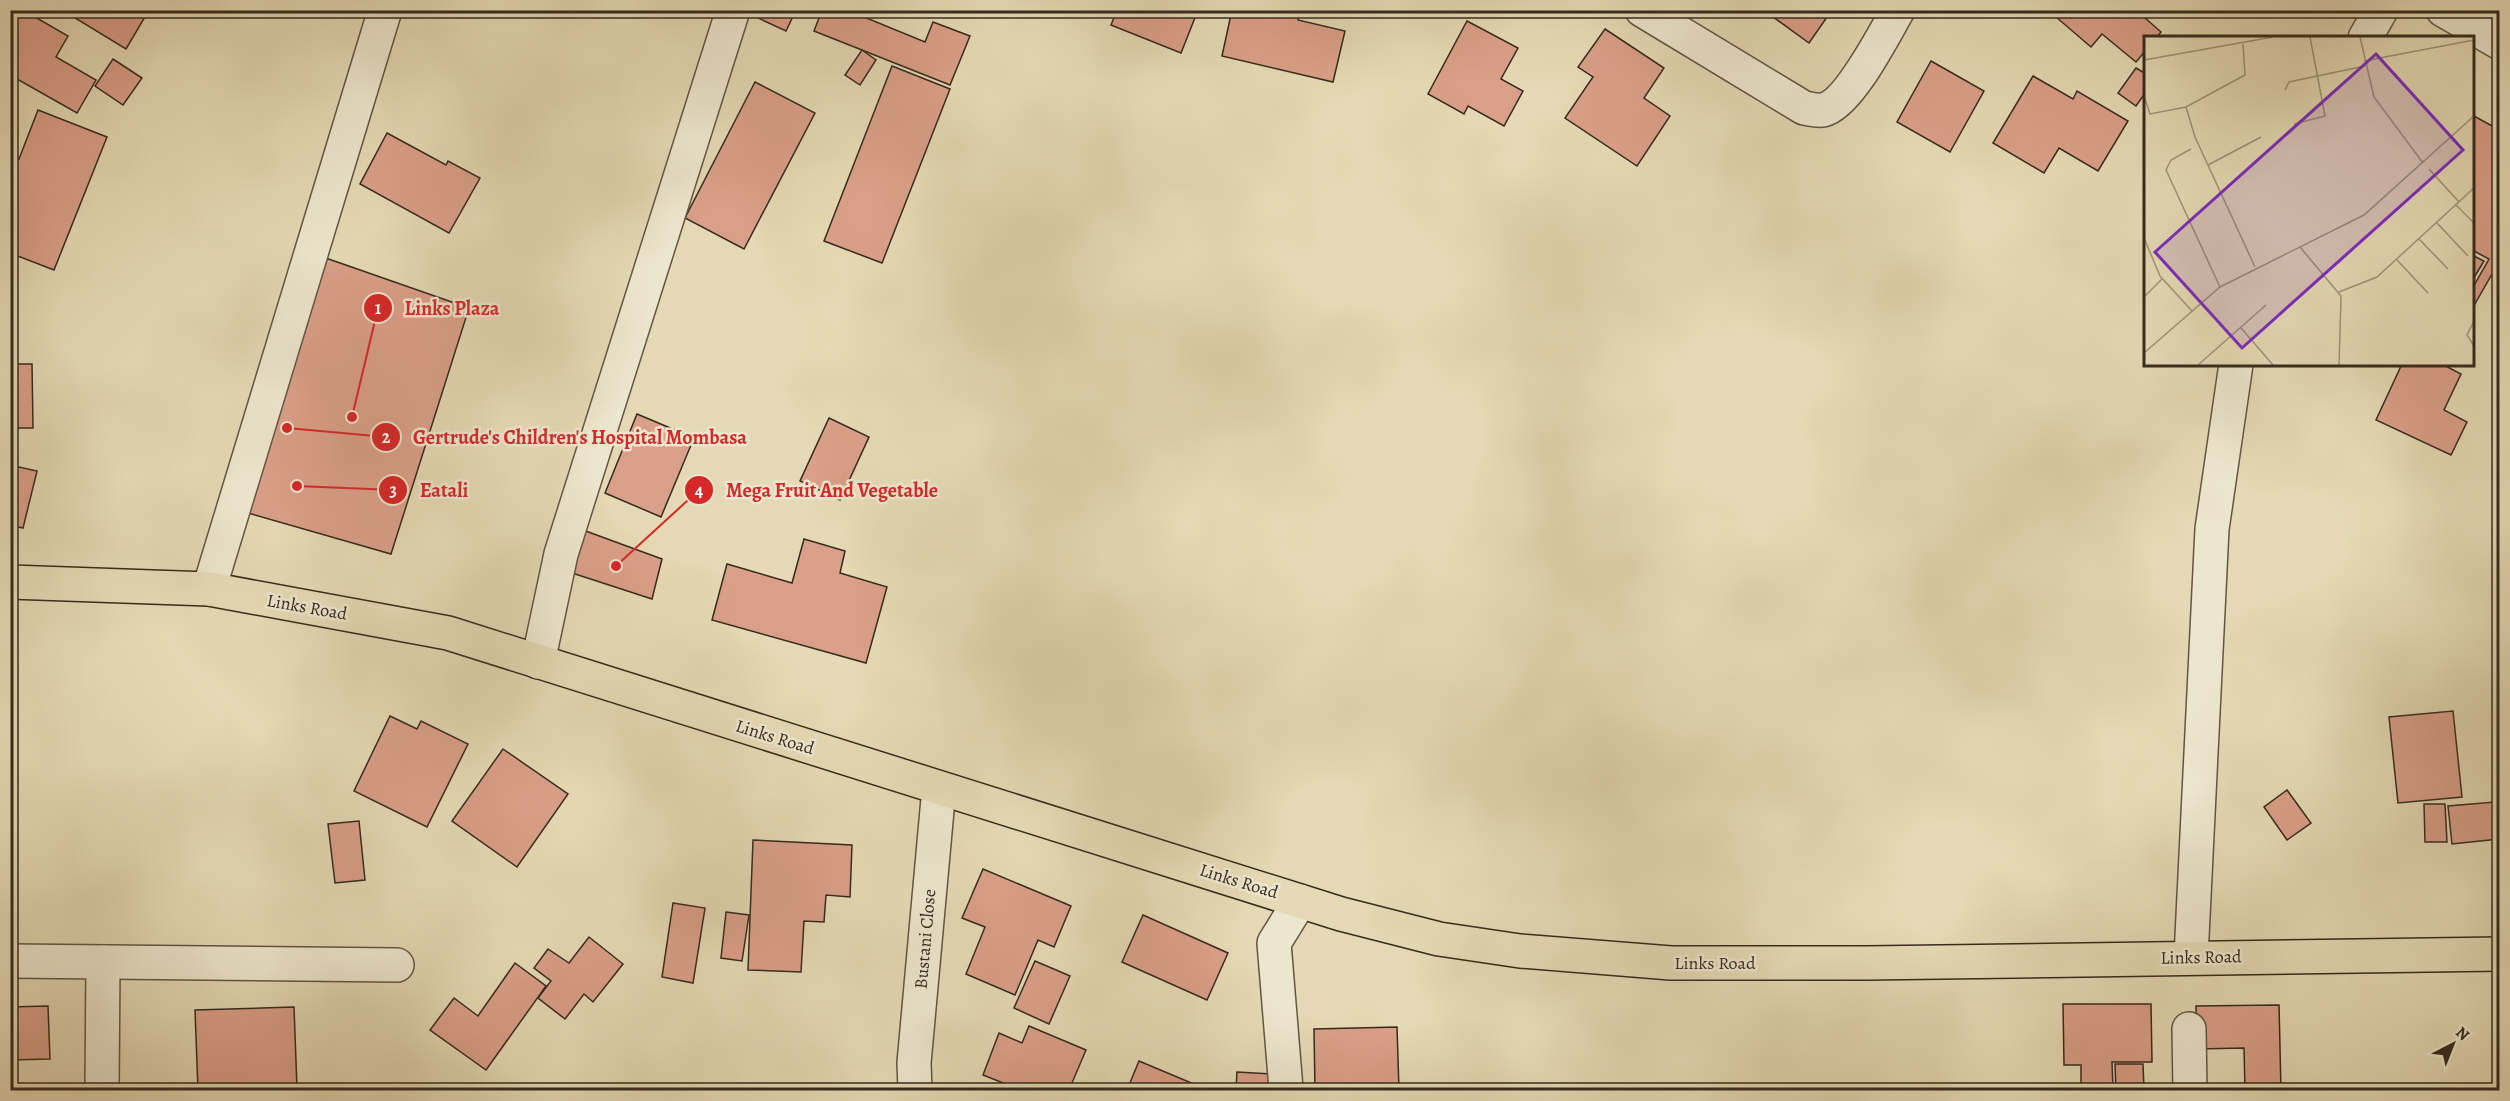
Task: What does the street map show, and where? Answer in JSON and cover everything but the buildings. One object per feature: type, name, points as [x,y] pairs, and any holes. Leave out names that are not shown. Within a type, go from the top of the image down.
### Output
[{"type":"main road","name":"Links Road","points":[[10,582],[209,589],[448,633],[1300,901],[1438,939],[1520,951],[1671,963],[1867,963],[2499,954]]},
{"type":"street","points":[[209,589],[385,10]]},
{"type":"street","points":[[538,662],[561,554],[733,10]]},
{"type":"street","points":[[1642,10],[1804,108],[1821,111],[1834,106],[1851,89],[1898,10]]},
{"type":"street","points":[[2443,10],[2499,43]]},
{"type":"street","points":[[2192,957],[2212,529],[2236,366]]},
{"type":"street","name":"Bustani Close","points":[[915,1090],[914,1063],[939,789]]},
{"type":"street","points":[[1287,1089],[1274,943],[1300,901]]},
{"type":"street","points":[[10,961],[397,965]]},
{"type":"street","points":[[102,1090],[103,962]]},
{"type":"street","points":[[2189,1029],[2190,1090]]},
{"type":"place","name":"Links Plaza","points":[[352,417]]},
{"type":"place","name":"Gertrude's Children's Hospital Mombasa","points":[[287,428]]},
{"type":"place","name":"Eatali","points":[[297,486]]},
{"type":"place","name":"Mega Fruit And Vegetable","points":[[616,566]]}]
